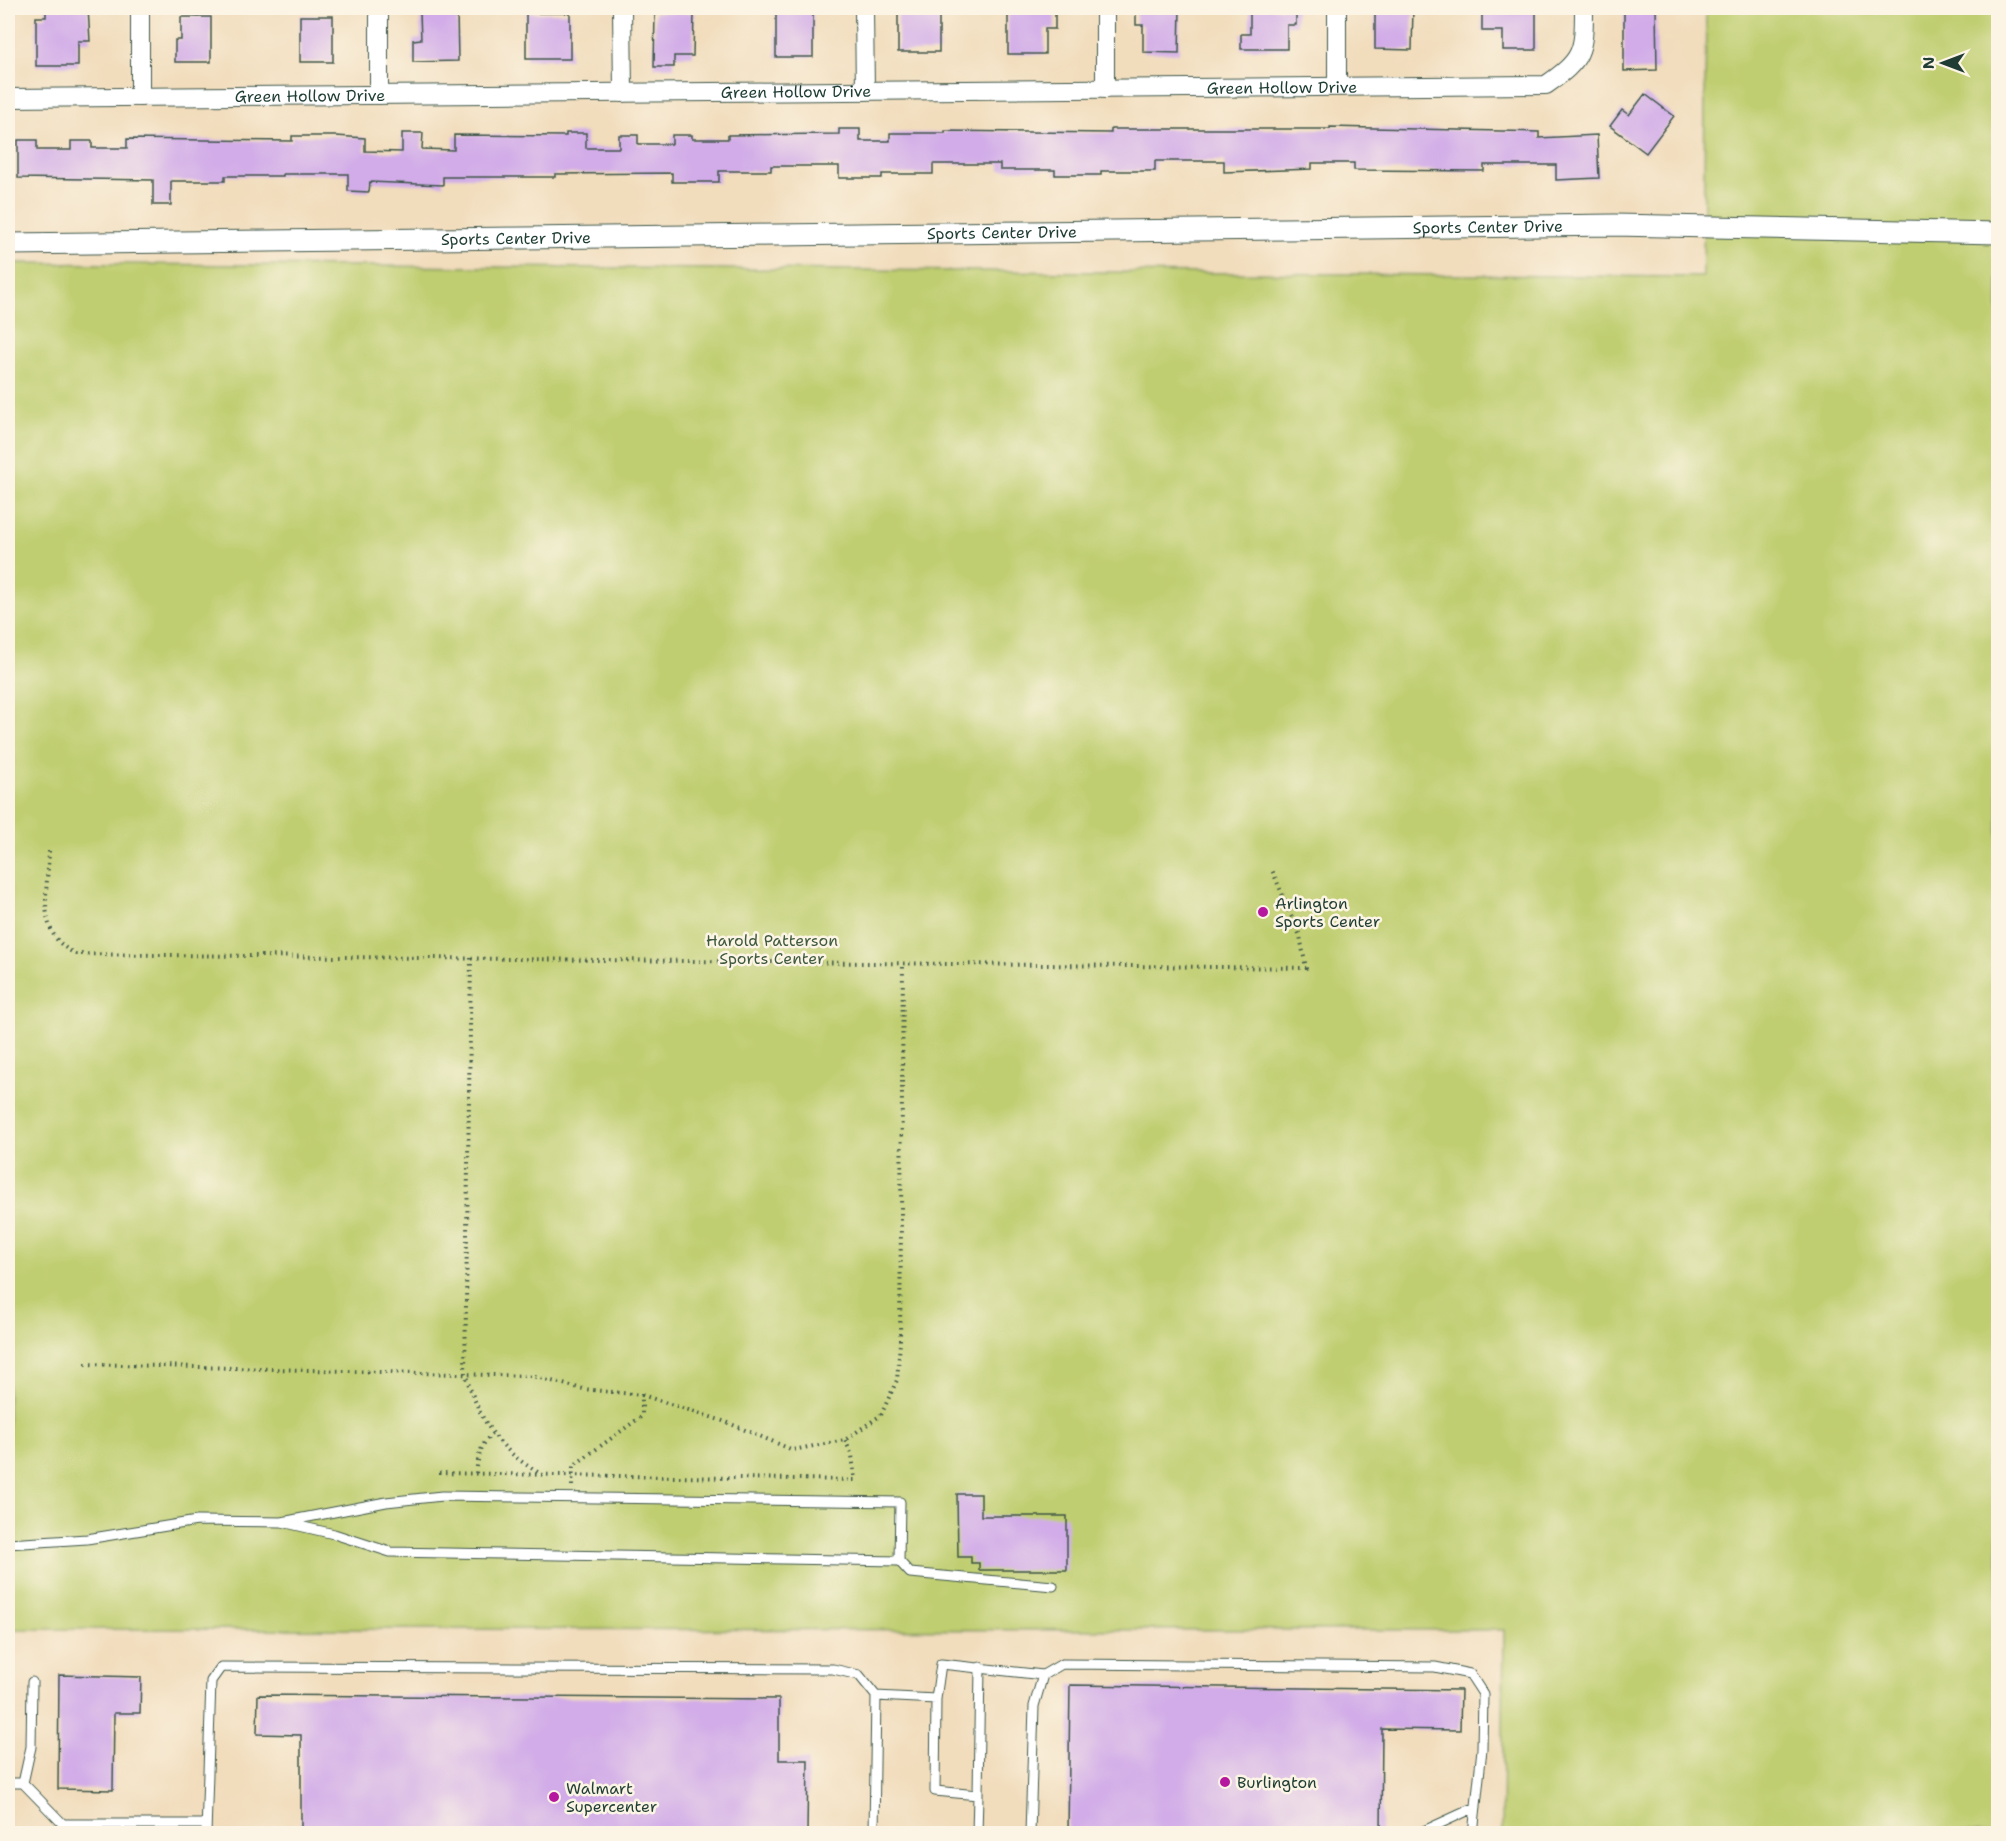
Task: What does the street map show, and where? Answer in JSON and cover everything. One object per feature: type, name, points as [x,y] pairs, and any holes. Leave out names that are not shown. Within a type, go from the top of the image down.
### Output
[{"type":"street","points":[[140,8],[140,97]]},
{"type":"street","points":[[379,8],[379,95]]},
{"type":"street","points":[[622,8],[623,93]]},
{"type":"street","points":[[864,8],[865,91]]},
{"type":"street","points":[[1105,8],[1105,88]]},
{"type":"street","points":[[1337,8],[1337,86]]},
{"type":"street","name":"Green Hollow Drive","points":[[8,98],[1546,84],[1575,62],[1582,49],[1584,8]]},
{"type":"street","name":"Sports Center Drive","points":[[8,244],[1603,225],[1998,233]]},
{"type":"lane","points":[[8,1544],[87,1539],[197,1521],[282,1522],[386,1502],[442,1496],[572,1500],[900,1502],[898,1561]]},
{"type":"lane","points":[[282,1522],[334,1534],[390,1552],[898,1561],[910,1573],[1053,1586]]},
{"type":"lane","points":[[978,1795],[935,1791],[936,1699],[941,1664],[1043,1675],[1062,1664],[1435,1667],[1470,1674],[1483,1694],[1482,1749],[1473,1833]]},
{"type":"lane","points":[[8,1783],[23,1783],[63,1824],[206,1829],[211,1681],[220,1667],[833,1669],[859,1675],[876,1696],[874,1833]]},
{"type":"lane","points":[[977,1833],[980,1667]]},
{"type":"lane","points":[[1030,1833],[1034,1706],[1043,1675]]},
{"type":"lane","points":[[23,1783],[31,1747],[32,1682]]},
{"type":"lane","points":[[876,1696],[936,1699]]},
{"type":"lane","points":[[1418,1833],[1476,1807]]},
{"type":"path","points":[[49,851],[48,928],[62,947],[76,954],[1306,968],[1300,936],[1272,870]]},
{"type":"path","points":[[471,958],[465,1373],[492,1434],[525,1465],[542,1474]]},
{"type":"path","points":[[85,1364],[532,1376],[583,1389],[642,1395],[726,1422],[793,1450],[845,1440],[881,1415],[897,1380],[900,1343],[903,964]]},
{"type":"path","points":[[572,1500],[573,1466],[642,1416],[642,1395]]},
{"type":"path","points":[[476,1473],[478,1458],[485,1441],[492,1434]]},
{"type":"path","points":[[439,1473],[855,1480],[852,1455],[845,1440]]},
{"type":"green space","name":"Harold Patterson Sports Center","points":[[1706,8],[1998,8],[1998,1833],[1502,1833],[1504,1630],[8,1629],[8,263],[1703,277]]},
{"type":"building","points":[[46,8],[88,8],[90,41],[78,41],[78,66],[36,66],[36,17],[46,17]]},
{"type":"building","points":[[1008,8],[1055,8],[1055,29],[1045,29],[1045,54],[1008,54]]},
{"type":"building","points":[[1136,8],[1180,8],[1179,53],[1143,52],[1143,25],[1136,25]]},
{"type":"building","points":[[1250,8],[1296,8],[1296,25],[1287,25],[1287,49],[1241,49],[1241,34],[1250,34]]},
{"type":"building","points":[[1375,8],[1413,8],[1412,50],[1375,49]]},
{"type":"building","points":[[1482,8],[1536,8],[1536,50],[1503,50],[1503,31],[1482,31]]},
{"type":"building","points":[[1624,8],[1656,8],[1657,70],[1624,71]]},
{"type":"building","points":[[776,9],[813,9],[813,57],[776,57]]},
{"type":"building","points":[[898,9],[939,9],[939,52],[898,52]]},
{"type":"building","points":[[457,12],[458,61],[413,62],[413,40],[421,39],[420,13]]},
{"type":"building","points":[[655,12],[694,13],[693,56],[674,56],[674,67],[654,67]]},
{"type":"building","points":[[526,13],[570,13],[570,59],[526,59]]},
{"type":"building","points":[[300,16],[333,16],[333,62],[300,62]]},
{"type":"building","points":[[181,17],[211,17],[211,62],[175,62],[175,40],[181,40]]},
{"type":"building","points":[[1645,94],[1674,116],[1646,153],[1610,126],[1622,110],[1629,115]]},
{"type":"building","points":[[1330,127],[1539,132],[1539,138],[1597,135],[1599,178],[1556,180],[1556,165],[1484,165],[1484,171],[1354,170],[1354,163],[1312,163],[1312,169],[1224,172],[1224,161],[1155,161],[1155,171],[1101,171],[1101,175],[1055,175],[1055,170],[1000,170],[1000,164],[933,164],[933,174],[882,174],[882,178],[839,178],[839,166],[771,166],[771,171],[719,171],[719,182],[672,182],[672,173],[555,174],[555,177],[443,177],[443,185],[370,182],[369,192],[348,191],[348,174],[283,174],[283,176],[225,176],[225,181],[171,181],[171,205],[153,205],[153,180],[18,178],[18,140],[37,140],[37,150],[71,150],[71,141],[92,141],[92,148],[127,148],[127,139],[292,141],[292,136],[336,136],[365,138],[365,151],[402,152],[402,133],[423,133],[422,149],[454,150],[454,135],[566,136],[566,133],[586,133],[586,148],[619,148],[619,135],[638,135],[638,144],[672,144],[672,135],[692,135],[692,139],[728,139],[728,135],[839,134],[839,129],[860,129],[860,141],[890,141],[890,133],[945,133],[945,131],[1111,133],[1111,129],[1330,129]]},
{"type":"building","points":[[957,1494],[981,1494],[981,1516],[1067,1516],[1067,1570],[979,1570],[979,1563],[971,1563],[971,1557],[958,1557]]},
{"type":"building","points":[[59,1675],[141,1677],[140,1713],[114,1713],[113,1790],[58,1789]]},
{"type":"building","name":"Burlington","points":[[1070,1685],[1461,1690],[1460,1730],[1382,1729],[1381,1833],[1068,1833]]},
{"type":"building","name":"Walmart Supercenter","points":[[258,1695],[779,1699],[779,1760],[808,1760],[807,1833],[301,1833],[301,1735],[257,1734]]},
{"type":"place","name":"Arlington Sports Center","points":[[1263,912]]},
{"type":"place","name":"Burlington","points":[[1225,1782]]},
{"type":"place","name":"Walmart Supercenter","points":[[554,1797]]}]
